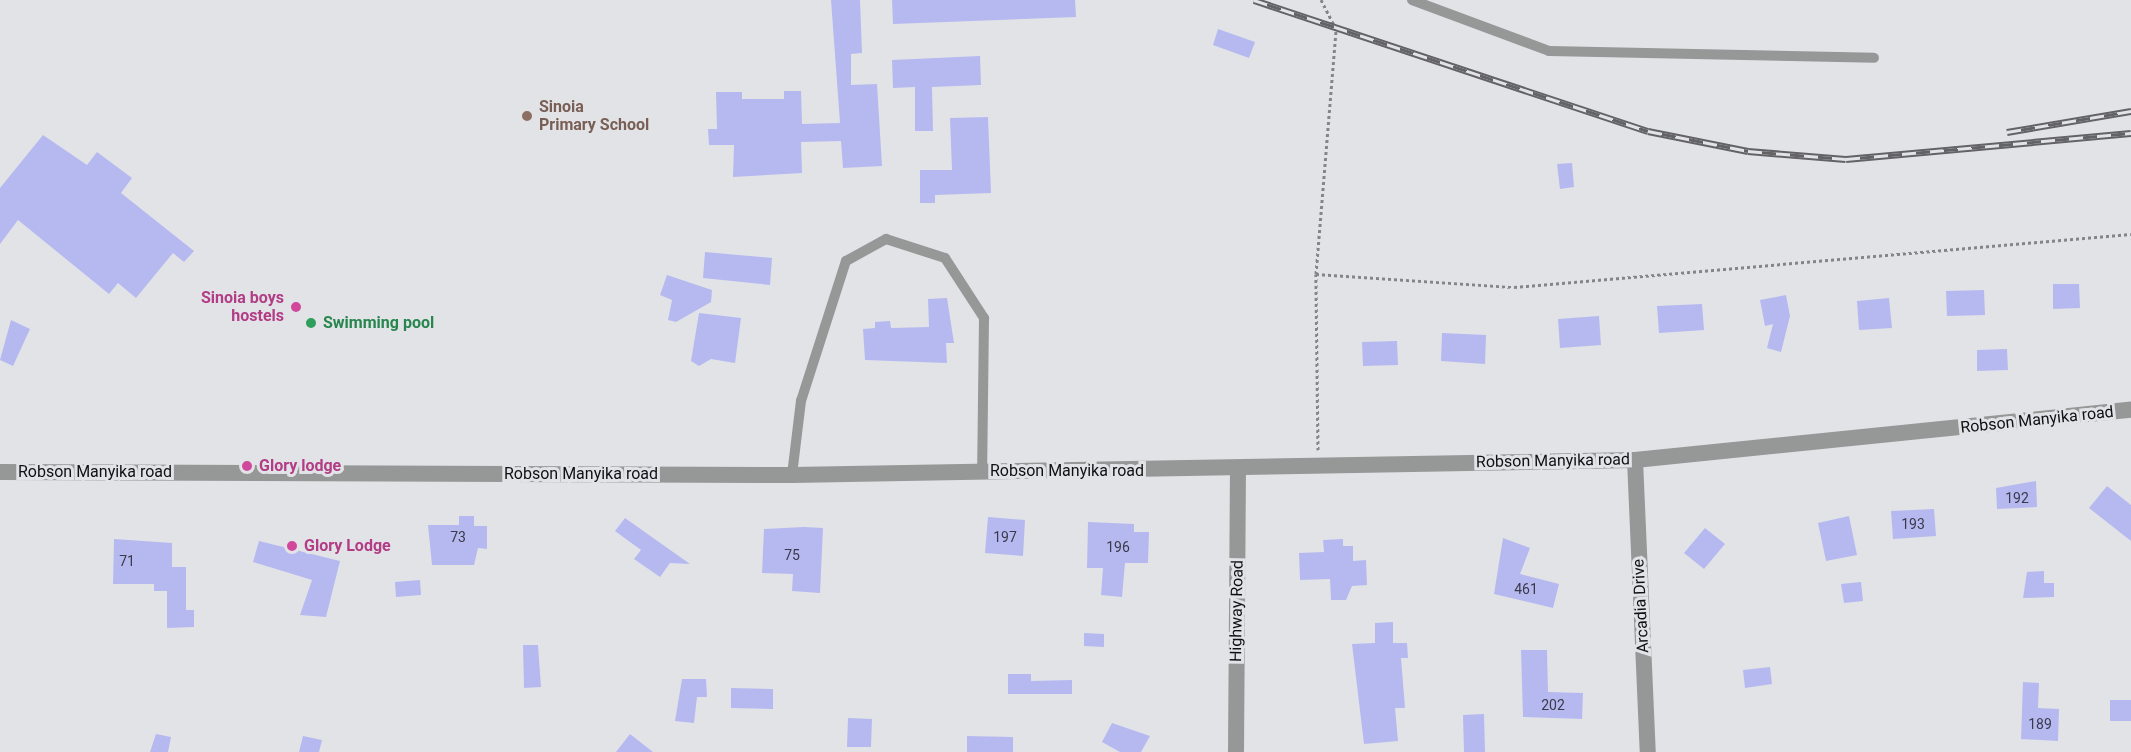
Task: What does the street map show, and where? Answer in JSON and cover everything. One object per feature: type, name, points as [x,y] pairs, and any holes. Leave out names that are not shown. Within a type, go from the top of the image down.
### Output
[{"type":"street","name":"Robson Manyika road","points":[[0,472],[792,475],[1238,471],[1318,466],[1635,460],[2131,410]]},
{"type":"street","name":"Arcadia Drive","points":[[1635,460],[1648,752]]},
{"type":"street","name":"Highway Road","points":[[1236,752],[1238,471]]},
{"type":"lane","points":[[1412,0],[1548,51],[1874,58]]},
{"type":"lane","points":[[792,475],[801,401],[846,261],[885,239],[945,258],[984,318],[982,472]]},
{"type":"path","points":[[1318,466],[1316,274],[1336,29],[1321,0]]},
{"type":"path","points":[[1316,274],[1514,287],[2131,234]]},
{"type":"building","points":[[831,0],[860,0],[862,53],[851,54],[851,85],[877,84],[882,166],[843,168],[841,141],[801,142],[802,173],[733,177],[734,145],[709,145],[708,129],[717,129],[716,92],[742,92],[742,99],[784,99],[784,91],[801,91],[802,124],[840,123]]},
{"type":"building","points":[[892,0],[1075,0],[1076,17],[893,24]]},
{"type":"building","points":[[1218,29],[1255,42],[1249,58],[1213,45]]},
{"type":"building","points":[[980,56],[981,85],[932,87],[933,131],[915,131],[915,87],[893,88],[892,60]]},
{"type":"building","points":[[988,117],[991,193],[935,195],[935,203],[920,203],[920,170],[952,170],[950,118]]},
{"type":"building","points":[[43,135],[87,165],[97,152],[132,178],[121,193],[194,251],[184,262],[173,253],[136,298],[118,283],[109,294],[18,220],[0,244],[0,188]]},
{"type":"building","points":[[1572,163],[1574,187],[1560,189],[1557,164]]},
{"type":"building","points":[[705,252],[772,258],[770,285],[703,278]]},
{"type":"building","points":[[667,275],[712,290],[711,302],[676,322],[668,320],[672,300],[660,295]]},
{"type":"building","points":[[2053,284],[2079,284],[2080,308],[2053,309]]},
{"type":"building","points":[[1984,290],[1985,315],[1947,316],[1946,291]]},
{"type":"building","points":[[1786,295],[1790,316],[1781,352],[1767,348],[1773,324],[1765,326],[1760,300]]},
{"type":"building","points":[[947,298],[954,343],[946,343],[947,363],[865,360],[863,329],[875,328],[875,322],[890,321],[891,328],[929,327],[928,299]]},
{"type":"building","points":[[1889,298],[1892,328],[1859,330],[1857,301]]},
{"type":"building","points":[[1702,304],[1704,330],[1659,333],[1657,306]]},
{"type":"building","points":[[699,313],[741,318],[735,363],[711,359],[699,366],[691,361]]},
{"type":"building","points":[[1599,316],[1601,345],[1560,348],[1558,319]]},
{"type":"building","points":[[11,320],[30,329],[13,366],[0,360]]},
{"type":"building","points":[[1442,333],[1486,335],[1485,364],[1441,361]]},
{"type":"building","points":[[1397,341],[1398,365],[1363,366],[1362,342]]},
{"type":"building","points":[[2007,349],[2008,370],[1977,371],[1977,350]]},
{"type":"building","points":[[2036,481],[2037,507],[1997,509],[1996,488]]},
{"type":"building","points":[[2107,486],[2131,505],[2131,541],[2089,508]]},
{"type":"building","points":[[1934,509],[1936,536],[1893,539],[1891,511]]},
{"type":"building","points":[[459,516],[474,516],[474,526],[487,526],[487,549],[478,548],[474,565],[432,565],[428,525],[459,525]]},
{"type":"building","points":[[1849,516],[1857,555],[1826,561],[1818,523]]},
{"type":"building","points":[[988,517],[1025,520],[1023,556],[985,553]]},
{"type":"building","points":[[625,518],[690,564],[670,563],[660,577],[634,559],[641,550],[615,531]]},
{"type":"building","points":[[1088,522],[1134,524],[1134,532],[1149,532],[1148,563],[1125,563],[1122,597],[1101,595],[1103,568],[1087,568]]},
{"type":"building","points":[[823,528],[820,593],[792,591],[793,574],[762,573],[764,529]]},
{"type":"building","points":[[1705,528],[1725,544],[1704,569],[1684,553]]},
{"type":"building","points":[[1503,538],[1530,548],[1520,574],[1559,584],[1553,608],[1494,594]]},
{"type":"building","points":[[114,539],[172,543],[172,567],[186,567],[186,610],[194,610],[194,627],[167,628],[167,591],[154,591],[154,584],[113,584]]},
{"type":"building","points":[[1343,539],[1343,546],[1353,546],[1353,561],[1366,560],[1367,585],[1352,586],[1346,600],[1331,600],[1330,579],[1300,580],[1299,553],[1324,552],[1323,540]]},
{"type":"building","points":[[259,541],[340,561],[326,617],[300,615],[312,580],[253,562]]},
{"type":"building","points":[[2044,571],[2044,583],[2054,583],[2054,597],[2023,598],[2027,572]]},
{"type":"building","points":[[420,580],[421,595],[396,597],[395,582]]},
{"type":"building","points":[[1861,582],[1863,601],[1844,603],[1841,584]]},
{"type":"building","points":[[1393,622],[1393,643],[1407,643],[1408,658],[1401,658],[1405,708],[1395,708],[1398,741],[1364,744],[1352,644],[1375,643],[1375,623]]},
{"type":"building","points":[[1084,633],[1104,634],[1104,647],[1084,646]]},
{"type":"building","points":[[523,645],[538,645],[541,687],[524,688]]},
{"type":"building","points":[[1521,650],[1547,650],[1548,692],[1583,693],[1582,719],[1523,717]]},
{"type":"building","points":[[1770,667],[1772,684],[1745,688],[1743,670]]},
{"type":"building","points":[[1008,674],[1031,674],[1031,681],[1072,680],[1072,694],[1008,694]]},
{"type":"building","points":[[682,679],[706,679],[707,697],[697,697],[694,723],[675,721]]},
{"type":"building","points":[[2023,682],[2039,683],[2038,708],[2059,709],[2058,741],[2021,739]]},
{"type":"building","points":[[731,688],[773,689],[773,709],[731,708]]},
{"type":"building","points":[[2110,700],[2131,700],[2131,721],[2110,721]]},
{"type":"building","points":[[1484,714],[1485,752],[1464,752],[1463,715]]},
{"type":"building","points":[[848,718],[872,719],[871,747],[847,747]]},
{"type":"building","points":[[1112,723],[1150,736],[1141,752],[1120,752],[1102,742]]},
{"type":"building","points":[[156,734],[171,737],[168,752],[150,752]]},
{"type":"building","points":[[630,734],[653,752],[616,752]]},
{"type":"building","points":[[303,736],[322,740],[319,752],[299,752]]},
{"type":"building","points":[[967,736],[1013,737],[1013,752],[967,752]]},
{"type":"railway","points":[[1254,0],[1648,131],[1748,151],[1846,159],[2131,133]]},
{"type":"railway","points":[[2007,132],[2131,111]]},
{"type":"place","name":"Sinoia Primary School","points":[[527,116]]},
{"type":"place","name":"Sinoia boys hostels","points":[[296,307]]},
{"type":"place","name":"Swimming pool","points":[[311,323]]},
{"type":"place","name":"Glory lodge","points":[[247,466]]},
{"type":"place","name":"Glory Lodge","points":[[292,546]]}]
